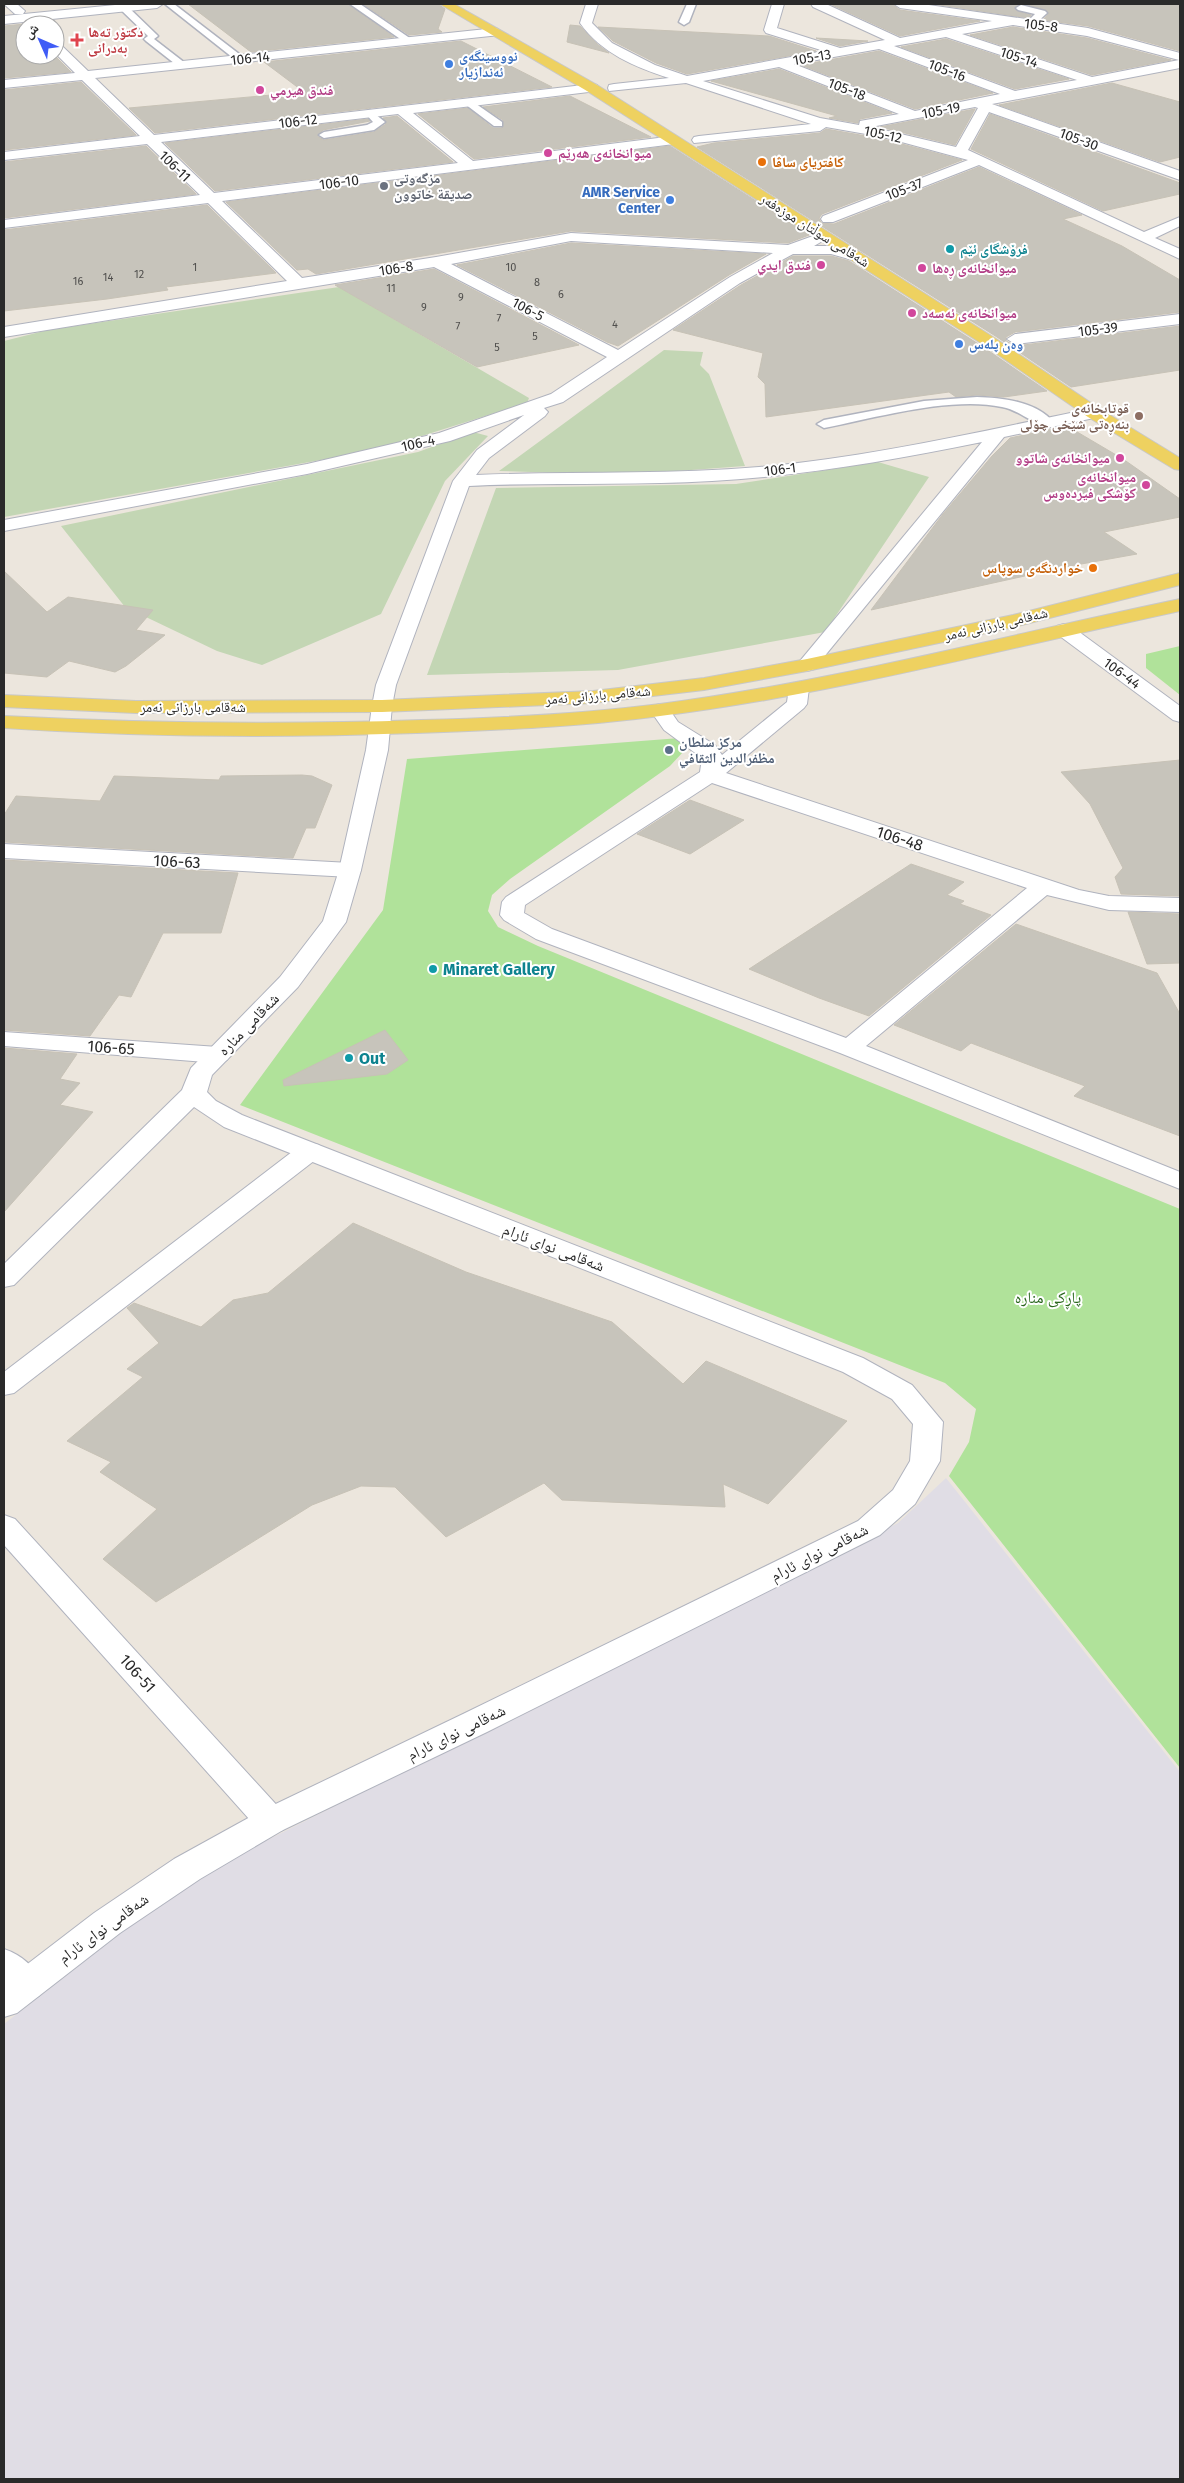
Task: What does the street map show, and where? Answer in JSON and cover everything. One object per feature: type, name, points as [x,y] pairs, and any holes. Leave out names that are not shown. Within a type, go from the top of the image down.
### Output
[{"type":"main road","name":"شەقامی سوڵتان موزەفەر","points":[[446,4],[592,88],[990,342],[1094,413],[1180,465]]},
{"type":"main road","points":[[556,51],[746,169]]},
{"type":"main road","name":"شەقامی سوڵتان موزەفەر","points":[[812,209],[845,229]]},
{"type":"main road","points":[[999,329],[1031,350]]},
{"type":"main road","points":[[1117,409],[1180,447]]},
{"type":"main road","name":"شەقامی بارزانی نەمر","points":[[4,722],[221,729],[380,717],[593,697],[704,684],[807,665],[1014,621],[1180,579]]},
{"type":"main road","name":"شەقامی بارزانی نەمر","points":[[4,701],[536,722],[660,710],[799,688],[1180,605]]},
{"type":"main road","points":[[1118,619],[1180,621]]},
{"type":"street","points":[[4,20],[22,14],[93,4]]},
{"type":"street","points":[[4,13],[22,14],[157,4]]},
{"type":"street","name":"105-12","points":[[592,4],[586,23],[598,38],[620,53],[684,80],[834,126],[873,130],[960,152],[1180,254]]},
{"type":"street","points":[[778,4],[770,30],[840,52]]},
{"type":"street","points":[[817,4],[899,42]]},
{"type":"street","name":"105-8","points":[[900,4],[1009,22],[1088,32],[1179,63]]},
{"type":"street","name":"105-13","points":[[614,88],[684,80],[1009,22]]},
{"type":"street","name":"106-14","points":[[4,84],[496,32]]},
{"type":"street","name":"105-14","points":[[948,33],[1089,80]]},
{"type":"street","name":"105-16","points":[[880,45],[1013,95]]},
{"type":"street","name":"106-11","points":[[65,56],[147,139],[298,284]]},
{"type":"street","name":"105-18","points":[[779,63],[914,115]]},
{"type":"street","name":"105-19","points":[[699,140],[864,124],[982,104],[1013,95],[1179,63]]},
{"type":"street","name":"106-12","points":[[4,156],[592,88]]},
{"type":"street","points":[[960,152],[982,104]]},
{"type":"street","name":"105-30","points":[[982,104],[1180,176]]},
{"type":"street","points":[[401,110],[469,165]]},
{"type":"street","name":"106-10","points":[[4,224],[674,140]]},
{"type":"street","name":"105-37","points":[[828,219],[980,160]]},
{"type":"street","points":[[1143,238],[1180,222]]},
{"type":"street","name":"106-4","points":[[4,526],[316,467],[444,437],[557,398],[680,315],[790,250],[824,236]]},
{"type":"street","name":"106-8","points":[[4,332],[68,320],[436,262],[571,237],[790,250],[831,250],[856,256]]},
{"type":"street","name":"106-5","points":[[436,262],[619,357]]},
{"type":"street","name":"105-39","points":[[1015,339],[1180,318]]},
{"type":"street","name":"شەقامی منارە","points":[[4,1279],[194,1093],[200,1073],[289,982],[334,922],[350,870],[377,750],[380,717],[386,685],[462,480],[483,454],[557,398]]},
{"type":"street","name":"106-1","points":[[462,480],[712,476],[790,468],[998,433],[1094,413]]},
{"type":"street","points":[[807,665],[998,433]]},
{"type":"street","name":"106-44","points":[[1064,630],[1180,716]]},
{"type":"street","points":[[799,688],[797,704],[710,775],[514,902],[512,915],[524,924],[544,934],[849,1048],[1180,1182]]},
{"type":"street","points":[[660,710],[671,726],[707,750],[713,758],[710,775]]},
{"type":"street","name":"106-48","points":[[710,775],[1044,886],[1108,904],[1180,905]]},
{"type":"street","name":"106-63","points":[[4,851],[350,870]]},
{"type":"street","points":[[849,1048],[1044,886]]},
{"type":"street","name":"106-65","points":[[4,1039],[218,1054]]},
{"type":"street","name":"شەقامی نوای ئارام","points":[[11,1984],[187,1869],[271,1821],[475,1723],[868,1528],[904,1497],[925,1460],[928,1422],[902,1392],[853,1365],[233,1121],[207,1106],[194,1093]]},
{"type":"street","points":[[4,1386],[310,1151]]},
{"type":"street","name":"106-51","points":[[4,1526],[271,1821]]},
{"type":"lane","points":[[168,4],[240,59]]},
{"type":"lane","points":[[354,4],[409,41]]},
{"type":"lane","points":[[684,22],[692,4]]},
{"type":"lane","points":[[123,7],[151,38],[182,66]]},
{"type":"lane","points":[[1021,8],[1042,13],[1030,24]]},
{"type":"lane","points":[[470,102],[498,124]]},
{"type":"lane","points":[[324,136],[370,128],[380,122],[370,113]]},
{"type":"lane","points":[[824,424],[957,401],[993,401],[1020,407],[1047,423]]},
{"type":"shaded area","points":[[946,1478],[1180,1772],[1180,2479],[4,2479],[4,2024],[190,1879],[898,1523]]},
{"type":"green space","points":[[339,287],[529,398],[527,403],[406,441],[354,454],[4,517],[4,341],[48,330]]},
{"type":"green space","points":[[664,350],[703,352],[700,365],[709,374],[745,466],[624,475],[499,471]]},
{"type":"green space","points":[[473,432],[488,436],[445,481],[381,614],[262,665],[217,651],[125,607],[61,526],[418,452]]},
{"type":"green space","points":[[878,462],[929,477],[825,632],[618,670],[427,675],[496,488],[736,484]]},
{"type":"green space","points":[[1180,646],[1180,695],[1146,668],[1146,654]]},
{"type":"green space","name":"پاڕکی منارە","points":[[680,738],[683,752],[670,766],[510,879],[492,895],[488,911],[498,927],[538,946],[1180,1209],[1180,1768],[949,1476],[969,1442],[976,1409],[945,1383],[240,1105],[383,910],[407,759]]},
{"type":"building","points":[[188,4],[348,4],[394,37],[251,52]]},
{"type":"building","points":[[363,4],[438,4],[445,9],[438,29],[442,32],[409,35]]},
{"type":"building","points":[[830,4],[892,4],[900,10],[980,21],[900,36]]},
{"type":"building","points":[[933,4],[1019,4],[1014,8],[1017,11],[1031,15],[1029,18]]},
{"type":"building","points":[[1024,4],[1180,4],[1180,51],[1088,26],[1043,20],[1049,13],[1046,10]]},
{"type":"building","points":[[15,25],[15,65],[64,65],[71,72],[4,78],[4,26]]},
{"type":"building","points":[[570,25],[580,26],[597,44],[609,53],[567,42]]},
{"type":"building","points":[[598,27],[769,36],[816,51],[687,74],[656,63],[613,41]]},
{"type":"building","points":[[1013,27],[1087,38],[1171,60],[1092,75],[970,35]]},
{"type":"building","points":[[816,38],[868,41],[840,46]]},
{"type":"building","points":[[946,39],[1069,79],[1015,89],[901,47]]},
{"type":"building","points":[[461,41],[552,87],[155,133],[129,108],[304,92],[264,62]]},
{"type":"building","points":[[879,51],[993,93],[915,109],[801,65]]},
{"type":"building","points":[[779,69],[892,113],[860,119],[858,123],[829,118],[837,116],[711,81]]},
{"type":"building","points":[[81,82],[136,135],[4,150],[4,90]]},
{"type":"building","points":[[1112,83],[1180,102],[1180,157],[1160,162],[999,105]]},
{"type":"building","points":[[570,96],[651,137],[474,159],[418,114],[468,108],[493,128],[502,128],[503,120],[483,107]]},
{"type":"building","points":[[975,109],[955,145],[880,127]]},
{"type":"building","points":[[990,114],[1180,183],[1180,194],[1103,211],[971,149]]},
{"type":"building","points":[[397,116],[453,162],[215,191],[165,143],[368,119],[370,121],[323,130],[317,136],[324,140],[374,132],[386,124],[383,118]]},
{"type":"building","points":[[826,129],[883,139],[962,160],[822,214],[819,218],[821,223],[834,224],[979,167],[1082,215],[1063,219],[1122,246],[1180,280],[1180,312],[1015,332],[1006,337],[1006,341],[1015,346],[1180,326],[1180,370],[1071,387],[997,337],[697,147],[714,143],[820,133]]},
{"type":"building","points":[[146,146],[196,194],[4,218],[4,162]]},
{"type":"building","points":[[670,146],[809,235],[788,243],[571,231],[316,274],[308,269],[297,270],[226,202]]},
{"type":"building","points":[[207,205],[276,273],[166,287],[168,290],[107,299],[4,311],[4,230]]},
{"type":"building","points":[[571,243],[766,254],[729,275],[618,346],[457,265]]},
{"type":"building","points":[[793,256],[831,256],[849,261],[983,347],[1047,391],[1004,397],[977,395],[956,397],[949,392],[766,417],[765,384],[758,377],[763,353],[673,330],[741,285]]},
{"type":"building","points":[[434,269],[579,345],[477,367],[335,285]]},
{"type":"building","points":[[1067,426],[1123,459],[1180,499],[1180,517],[1104,532],[1137,554],[1070,566],[871,610],[943,514],[992,456],[1010,438]]},
{"type":"building","points":[[4,571],[47,612],[68,597],[153,610],[136,630],[165,635],[126,666],[115,672],[69,661],[47,677],[4,673]]},
{"type":"building","points":[[1180,760],[1180,896],[1121,894],[1115,877],[1123,868],[1090,804],[1061,772]]},
{"type":"building","points":[[114,776],[219,780],[221,776],[312,776],[332,785],[315,828],[306,828],[293,858],[4,842],[4,815],[16,796],[100,801]]},
{"type":"building","points":[[690,800],[744,820],[690,854],[637,834]]},
{"type":"building","points":[[4,860],[238,873],[221,933],[163,933],[131,997],[119,995],[90,1036],[4,1030]]},
{"type":"building","points":[[911,864],[964,882],[947,895],[964,901],[960,904],[991,915],[869,1016],[749,969]]},
{"type":"building","points":[[1128,912],[1180,914],[1180,963],[1147,964]]},
{"type":"building","points":[[1016,924],[1157,973],[1180,1014],[1180,1136],[1074,1096],[1085,1086],[971,1043],[961,1051],[894,1025]]},
{"type":"building","points":[[385,1030],[408,1060],[387,1074],[284,1086],[283,1080]]},
{"type":"building","points":[[4,1048],[77,1054],[60,1079],[80,1083],[60,1105],[93,1112],[4,1212]]},
{"type":"building","points":[[353,1223],[466,1272],[612,1322],[683,1384],[706,1361],[847,1421],[768,1504],[723,1484],[725,1507],[562,1500],[544,1483],[446,1537],[395,1487],[361,1486],[312,1505],[156,1602],[103,1559],[157,1509],[100,1472],[111,1462],[67,1441],[143,1377],[127,1369],[159,1343],[127,1308],[134,1303],[201,1327],[233,1300],[268,1293]]},
{"type":"place","name":"دکتۆر تەها بەدرانی","points":[[77,40]]},
{"type":"place","name":"نووسینگەی ئەندازیار","points":[[449,64]]},
{"type":"place","name":"فندق هيرمي","points":[[260,90]]},
{"type":"place","name":"میوانخانەی هەرێم","points":[[548,153]]},
{"type":"place","name":"کافتریای ساڤا","points":[[762,162]]},
{"type":"place","name":"مزگەوتی صديقة خاتوون","points":[[384,186]]},
{"type":"place","name":"AMR Service Center","points":[[670,200]]},
{"type":"place","name":"فرۆشگای ئێم","points":[[950,249]]},
{"type":"place","name":"فندق ايدي","points":[[821,265]]},
{"type":"place","name":"میوانخانەی ڕەها","points":[[922,268]]},
{"type":"place","name":"میوانخانەی ئەسەد","points":[[912,313]]},
{"type":"place","name":"وەن پلەس","points":[[959,344]]},
{"type":"place","name":"قوتابخانەی بنەڕەتی شێخی چۆلی","points":[[1139,416]]},
{"type":"place","name":"میوانخانەی شاتوو","points":[[1120,458]]},
{"type":"place","name":"میوانخانەی کۆشکی فیردەوس","points":[[1146,485]]},
{"type":"place","name":"خواردنگەی سوپاس","points":[[1093,568]]},
{"type":"place","name":"مركز سلطان مظفرالدين الثقافي","points":[[669,750]]},
{"type":"place","name":"Minaret Gallery","points":[[433,969]]},
{"type":"place","name":"Out","points":[[349,1058]]}]
